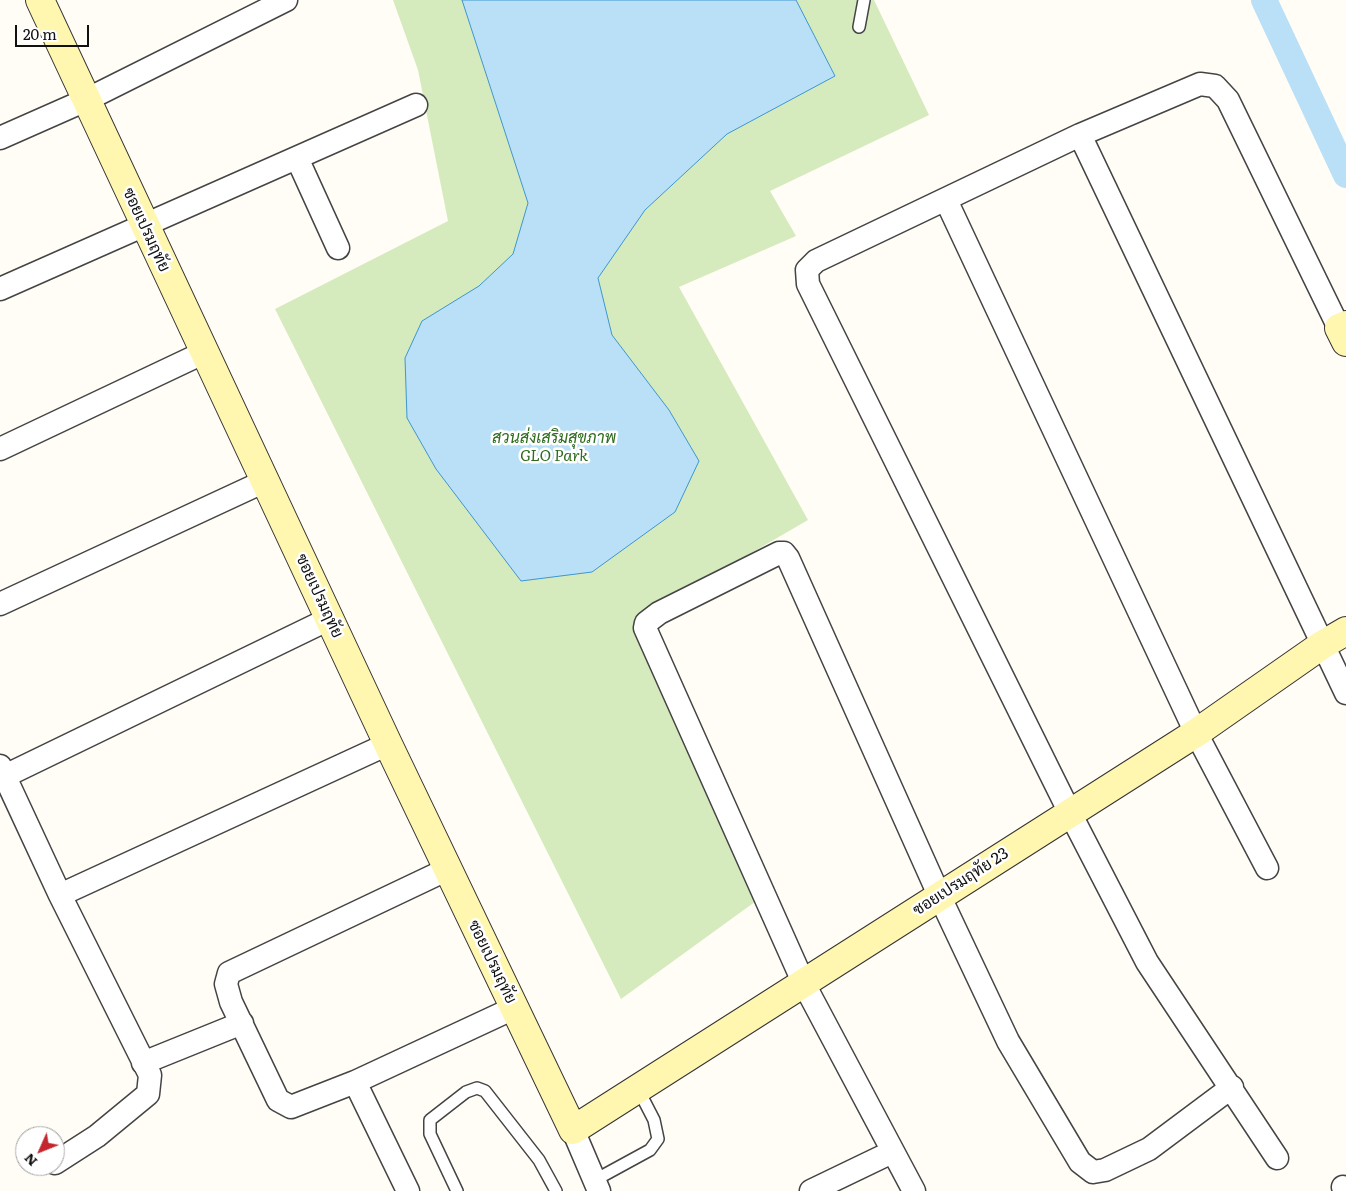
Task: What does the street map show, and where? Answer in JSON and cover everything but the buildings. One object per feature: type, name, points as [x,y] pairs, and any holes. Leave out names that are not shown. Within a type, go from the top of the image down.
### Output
[{"type":"street","name":"ซอยเปรมฤทัย","points":[[40,0],[144,227],[573,1130],[597,1186]]},
{"type":"street","points":[[0,138],[86,100],[286,0]]},
{"type":"street","points":[[1278,1158],[1147,962],[1070,813],[808,284],[807,270],[816,261],[1080,135],[1200,84],[1215,86],[1228,100],[1344,332]]},
{"type":"street","points":[[0,289],[144,227],[416,105]]},
{"type":"street","points":[[1080,135],[1346,693]]},
{"type":"street","points":[[297,158],[338,248]]},
{"type":"street","points":[[946,200],[1196,733],[1267,868]]},
{"type":"street","points":[[0,449],[205,352]]},
{"type":"street","points":[[0,604],[265,481]]},
{"type":"street","points":[[914,1191],[804,984],[645,628],[646,623],[659,612],[779,553],[784,553],[939,896],[1008,1041],[1080,1162],[1093,1172],[1105,1170],[1149,1149],[1232,1087]]},
{"type":"street","points":[[65,1157],[97,1136],[148,1094],[150,1075],[60,895],[2,771],[329,619]]},
{"type":"street","name":"ซอยเปรมฤทัย 23","points":[[573,1130],[1196,733],[1322,645],[1346,631]]},
{"type":"street","points":[[60,895],[388,744]]},
{"type":"street","points":[[448,869],[229,973],[226,984],[231,1002],[278,1100],[291,1107],[355,1082],[514,1008]]},
{"type":"street","points":[[143,1063],[242,1023]]},
{"type":"street","points":[[355,1082],[408,1191]]},
{"type":"street","points":[[811,1191],[892,1152]]},
{"type":"lane","points":[[859,27],[864,0]]},
{"type":"lane","points":[[457,1191],[430,1134],[430,1120],[466,1092],[478,1088],[485,1091],[539,1160],[556,1191]]},
{"type":"lane","points":[[597,1186],[650,1150],[658,1139],[654,1120],[638,1089]]},
{"type":"green space","name":"สวนส่งเสริมสุขภาพ GLO Park","points":[[393,0],[874,0],[929,115],[770,191],[796,236],[679,287],[808,520],[639,618],[763,896],[621,999],[275,309],[448,221],[418,70]]},
{"type":"water","points":[[462,0],[796,0],[835,76],[727,134],[645,210],[598,278],[612,335],[669,410],[699,461],[675,512],[592,572],[521,581],[436,469],[407,418],[405,358],[422,321],[479,286],[513,254],[528,203]]},
{"type":"waterway","points":[[1264,0],[1346,175]]}]
